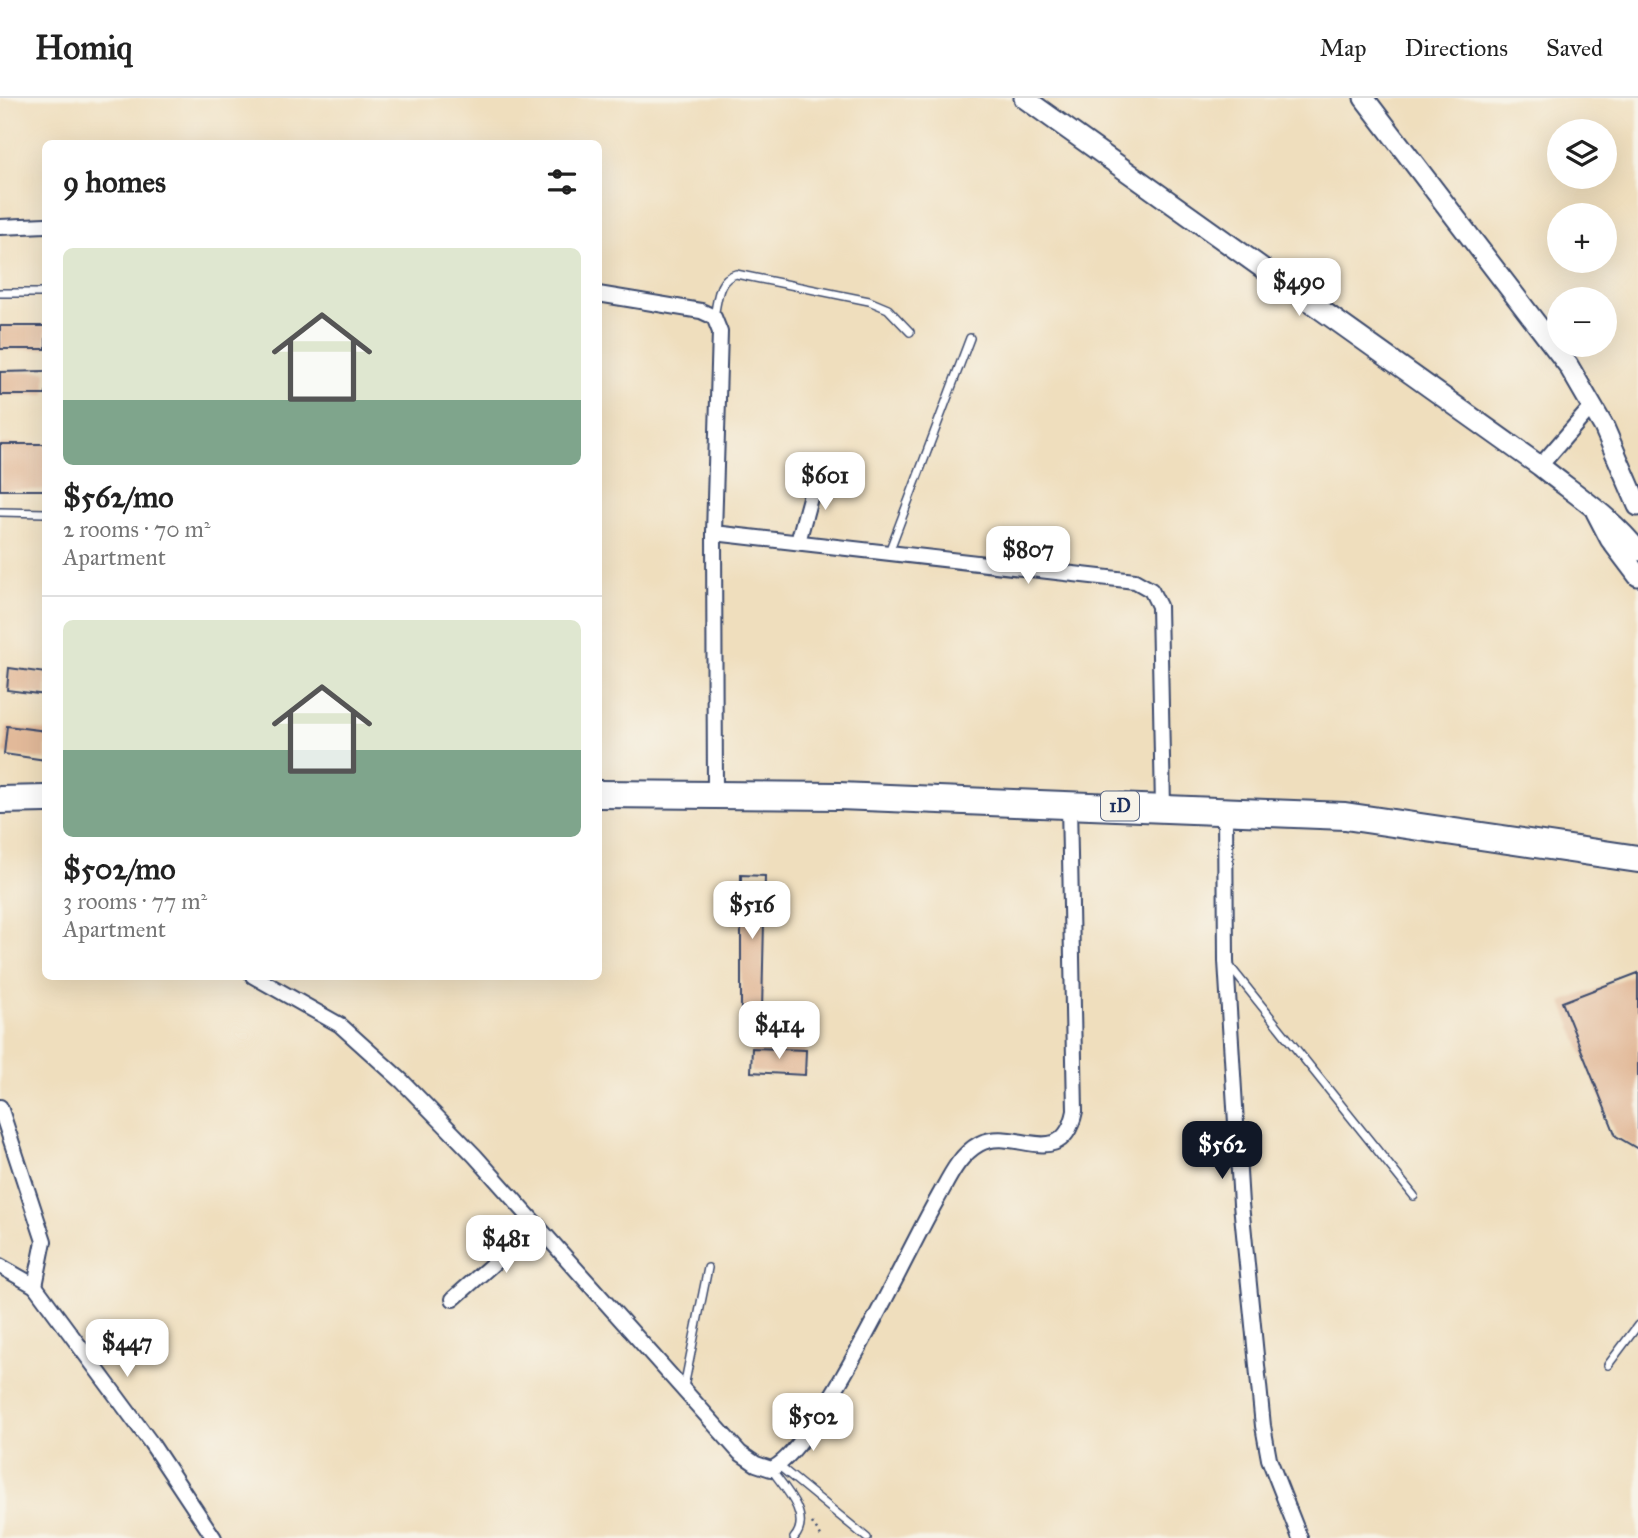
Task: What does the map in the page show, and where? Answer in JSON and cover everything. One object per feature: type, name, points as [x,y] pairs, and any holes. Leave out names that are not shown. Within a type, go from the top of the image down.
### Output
[{"type":"highway","name":"1D","points":[[602,794],[715,794],[1069,804],[1345,816],[1638,859]]},
{"type":"highway","points":[[0,800],[42,800]]},
{"type":"street","points":[[1024,98],[1540,466],[1595,512],[1620,527],[1638,551]]},
{"type":"street","points":[[1364,98],[1567,365],[1592,406],[1638,506]]},
{"type":"street","points":[[0,227],[42,225]]},
{"type":"street","points":[[602,295],[701,311],[714,317],[720,332],[714,533],[715,794]]},
{"type":"street","points":[[1540,466],[1592,406]]},
{"type":"street","points":[[798,542],[817,472]]},
{"type":"street","points":[[1595,512],[1610,539],[1638,576]]},
{"type":"street","points":[[714,533],[1135,581],[1151,590],[1159,606],[1163,807]]},
{"type":"street","points":[[261,980],[310,1006],[371,1051],[475,1156],[684,1387],[740,1454],[775,1467],[826,1403],[891,1289],[936,1201],[968,1152],[981,1143],[997,1140],[1043,1145],[1055,1143],[1072,1124],[1075,1111],[1069,804]]},
{"type":"street","points":[[1225,810],[1226,961],[1241,1204],[1263,1426],[1269,1458],[1299,1537]]},
{"type":"street","points":[[0,1107],[44,1241],[35,1286]]},
{"type":"street","points":[[453,1299],[537,1224]]},
{"type":"street","points":[[0,1266],[35,1286],[151,1443],[214,1538]]},
{"type":"lane","points":[[714,317],[722,283],[727,276],[736,274],[869,301],[888,309],[910,332]]},
{"type":"lane","points":[[0,293],[42,293]]},
{"type":"lane","points":[[889,552],[970,338]]},
{"type":"lane","points":[[0,512],[42,513]]},
{"type":"lane","points":[[1226,961],[1414,1196]]},
{"type":"lane","points":[[684,1387],[708,1268]]},
{"type":"lane","points":[[1608,1365],[1638,1325]]},
{"type":"lane","points":[[775,1467],[801,1517],[801,1527],[794,1538]]},
{"type":"lane","points":[[775,1467],[867,1538]]},
{"type":"building","points":[[0,326],[42,326],[42,349],[0,349]]},
{"type":"building","points":[[42,371],[42,395],[0,395],[0,372]]},
{"type":"building","points":[[0,444],[42,444],[42,490],[0,490]]},
{"type":"building","points":[[9,668],[42,672],[42,694],[7,690]]},
{"type":"building","points":[[7,726],[42,730],[42,759],[4,754]]},
{"type":"building","points":[[741,875],[765,876],[762,1010],[741,1009]]},
{"type":"building","points":[[1638,973],[1638,1149],[1616,1136],[1562,1002]]},
{"type":"building","points":[[752,1048],[806,1050],[805,1075],[751,1072]]}]
